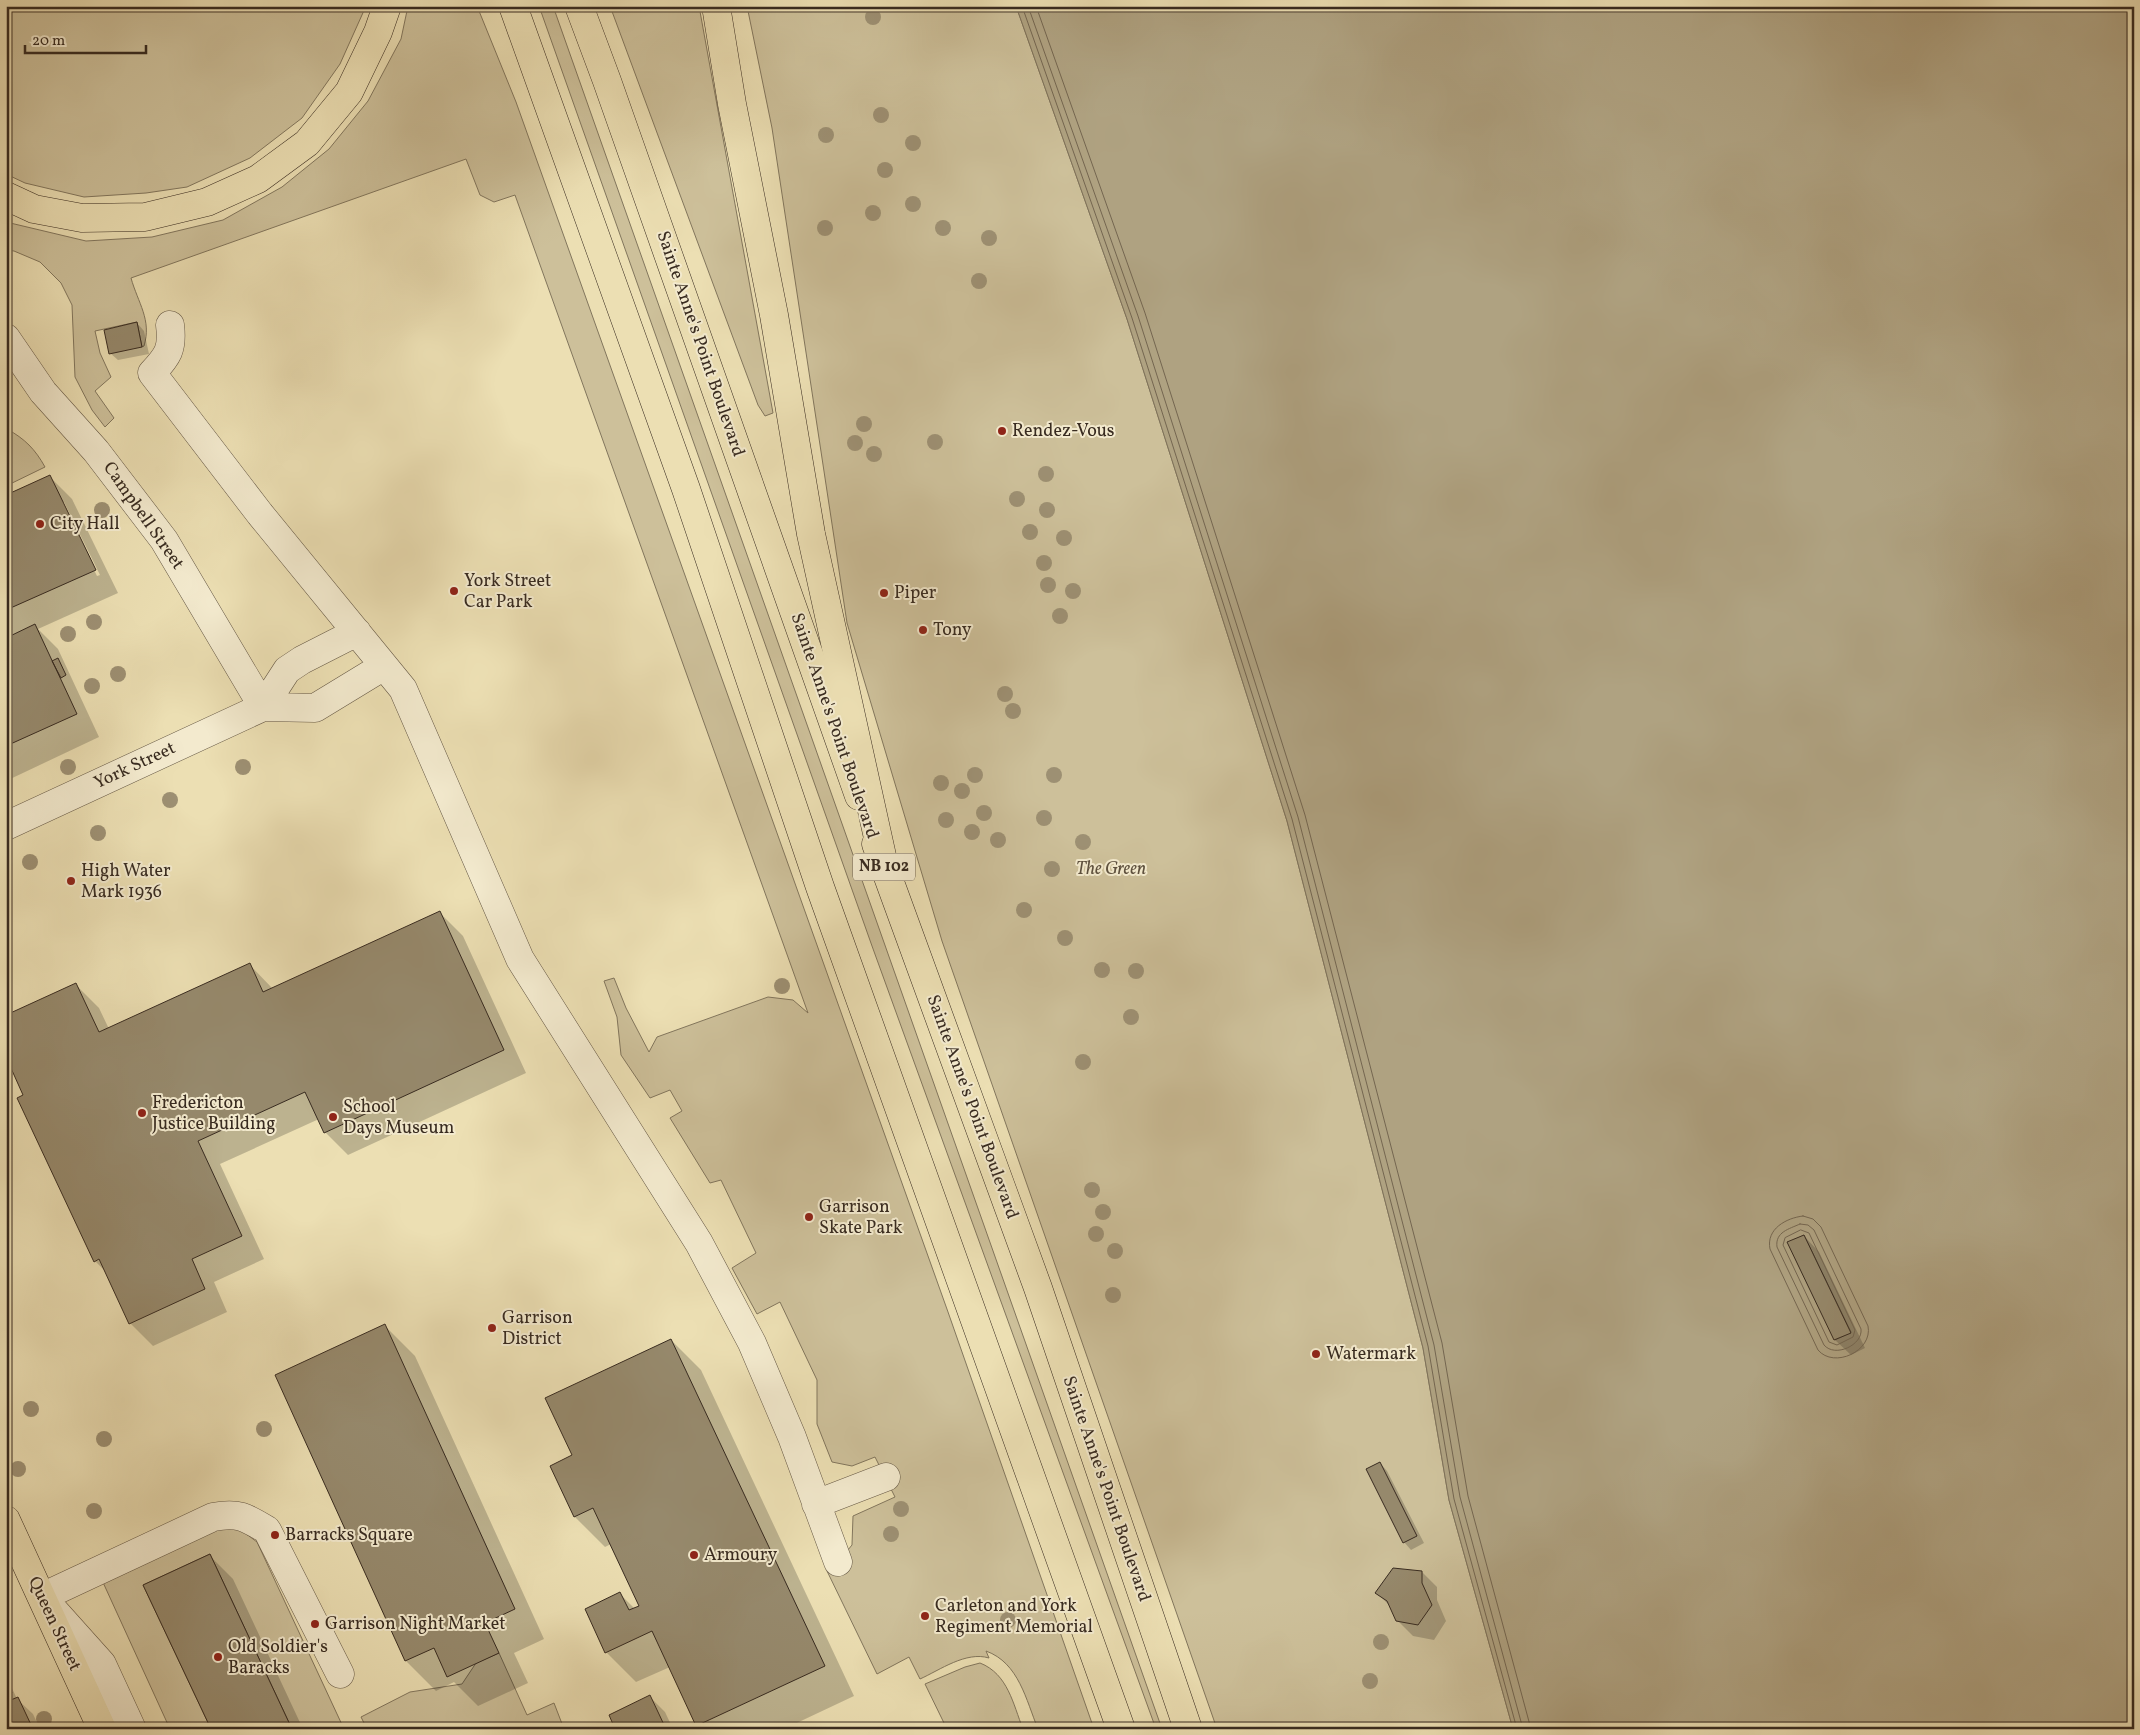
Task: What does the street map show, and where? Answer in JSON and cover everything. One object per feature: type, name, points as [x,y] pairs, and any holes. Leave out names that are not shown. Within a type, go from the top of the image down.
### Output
[{"type":"main road","points":[[6,196],[34,209],[82,218],[145,217],[207,202],[258,179],[307,143],[349,92],[378,32],[386,6]]},
{"type":"main road","points":[[513,6],[686,489],[824,897],[1121,1729]]},
{"type":"main road","name":"Sainte Anne's Point Boulevard","points":[[579,6],[884,866],[1038,1288],[1188,1729]]},
{"type":"main road","points":[[716,6],[732,104],[774,315],[811,534],[884,866]]},
{"type":"main road","name":"Queen Street","points":[[10,1536],[42,1597],[102,1729]]},
{"type":"street","points":[[170,325],[172,343],[163,362],[152,373],[260,514],[403,689],[520,960],[699,1242],[752,1343],[792,1437],[838,1562]]},
{"type":"street","name":"Campbell Street","points":[[6,338],[43,392],[96,451],[164,540],[263,707]]},
{"type":"street","points":[[263,707],[287,670],[302,660],[356,632]]},
{"type":"street","points":[[263,707],[315,708],[384,666]]},
{"type":"street","name":"York Street","points":[[6,826],[263,707]]},
{"type":"street","points":[[816,1504],[886,1477]]},
{"type":"street","points":[[132,1729],[102,1664],[42,1597],[213,1517],[230,1514],[248,1518],[267,1530],[340,1674]]},
{"type":"green space","points":[[6,6],[366,6],[340,64],[302,118],[250,158],[187,187],[146,193],[84,197],[25,183],[6,174]]},
{"type":"green space","points":[[408,6],[477,6],[516,102],[948,1312],[1094,1729],[1038,1729],[1014,1673],[1006,1664],[986,1651],[989,1658],[971,1657],[962,1659],[920,1679],[909,1657],[877,1674],[827,1571],[838,1562],[852,1545],[853,1516],[895,1497],[875,1457],[852,1466],[832,1462],[817,1424],[817,1380],[780,1302],[757,1314],[732,1268],[756,1253],[721,1180],[710,1183],[670,1118],[682,1111],[670,1090],[650,1098],[621,1055],[617,1017],[604,981],[614,978],[626,1008],[649,1052],[657,1037],[768,997],[793,1000],[808,1013],[515,195],[494,202],[480,195],[466,159],[131,278],[145,320],[146,337],[144,346],[142,347],[137,322],[95,331],[100,353],[111,377],[95,391],[114,418],[105,427],[92,410],[75,377],[72,305],[61,283],[40,262],[14,251],[6,250],[6,222],[86,241],[152,237],[223,220],[282,187],[329,149],[368,101],[401,39]]},
{"type":"green space","points":[[539,6],[553,6],[1162,1729],[1156,1729],[872,946]]},
{"type":"green space","points":[[610,6],[699,6],[773,413],[765,416],[758,405]]},
{"type":"green space","name":"The Green","points":[[747,6],[1016,6],[1127,319],[1287,821],[1423,1348],[1449,1500],[1513,1729],[1217,1729],[942,941],[847,623],[772,128]]},
{"type":"green space","points":[[7,429],[29,445],[45,467],[6,486]]},
{"type":"green space","points":[[227,1526],[241,1530],[257,1542],[344,1729],[292,1729],[210,1554],[143,1585],[211,1729],[170,1729],[101,1578]]},
{"type":"green space","points":[[499,1653],[527,1715],[554,1703],[564,1729],[367,1729],[361,1717],[410,1692],[462,1684],[476,1663]]},
{"type":"green space","points":[[980,1663],[997,1674],[1003,1682],[1023,1729],[933,1729],[944,1723],[925,1684],[965,1667]]},
{"type":"water","points":[[1016,6],[2134,6],[2134,1729],[1513,1729],[1449,1500],[1423,1348],[1287,821],[1127,319]],"holes":[[[1804,1235],[1851,1332],[1835,1340],[1788,1243]]]},
{"type":"building","points":[[137,322],[142,347],[109,354],[104,330]]},
{"type":"building","name":"City Hall","points":[[50,475],[96,570],[6,610],[6,495]]},
{"type":"building","points":[[35,624],[77,714],[6,746],[6,638]]},
{"type":"building","points":[[58,658],[66,675],[61,678],[52,661]]},
{"type":"building","name":"Fredericton Justice Building","points":[[440,911],[504,1050],[324,1133],[305,1092],[198,1141],[242,1236],[192,1259],[205,1289],[129,1324],[99,1259],[94,1262],[17,1098],[23,1095],[6,1057],[6,1015],[76,983],[99,1032],[250,963],[263,992]]},
{"type":"building","points":[[1804,1235],[1851,1333],[1834,1340],[1787,1242]]},
{"type":"building","points":[[385,1324],[515,1609],[485,1623],[499,1653],[447,1677],[434,1648],[405,1661],[275,1375]]},
{"type":"building","name":"Armoury","points":[[671,1339],[825,1666],[696,1726],[652,1631],[605,1653],[585,1609],[620,1592],[629,1610],[639,1606],[593,1508],[574,1517],[550,1466],[572,1455],[545,1398]]},
{"type":"building","points":[[1380,1462],[1417,1536],[1403,1543],[1366,1469]]},
{"type":"building","name":"Old Soldier's Baracks","points":[[210,1554],[292,1729],[211,1729],[143,1585]]},
{"type":"building","points":[[1393,1568],[1422,1571],[1422,1583],[1432,1605],[1418,1625],[1396,1621],[1387,1601],[1375,1593]]},
{"type":"building","points":[[6,1681],[12,1693],[6,1695]]},
{"type":"building","points":[[650,1695],[666,1729],[615,1729],[609,1715]]},
{"type":"building","points":[[18,1697],[33,1729],[6,1729],[6,1702]]},
{"type":"place","name":"Rendez-Vous","points":[[1002,431]]},
{"type":"place","name":"City Hall","points":[[40,524]]},
{"type":"place","name":"York Street Car Park","points":[[454,591]]},
{"type":"place","name":"Piper","points":[[884,593]]},
{"type":"place","name":"Tony","points":[[923,630]]},
{"type":"place","name":"High Water Mark 1936","points":[[71,881]]},
{"type":"place","name":"Fredericton Justice Building","points":[[142,1113]]},
{"type":"place","name":"School Days Museum","points":[[333,1117]]},
{"type":"place","name":"Garrison Skate Park","points":[[809,1217]]},
{"type":"place","name":"Garrison District","points":[[492,1328]]},
{"type":"place","name":"Watermark","points":[[1316,1354]]},
{"type":"place","name":"Barracks Square","points":[[275,1535]]},
{"type":"place","name":"Armoury","points":[[694,1555]]},
{"type":"place","name":"Carleton and York Regiment Memorial","points":[[925,1616]]},
{"type":"place","name":"Garrison Night Market","points":[[315,1624]]},
{"type":"place","name":"Old Soldier's Baracks","points":[[218,1657]]}]
